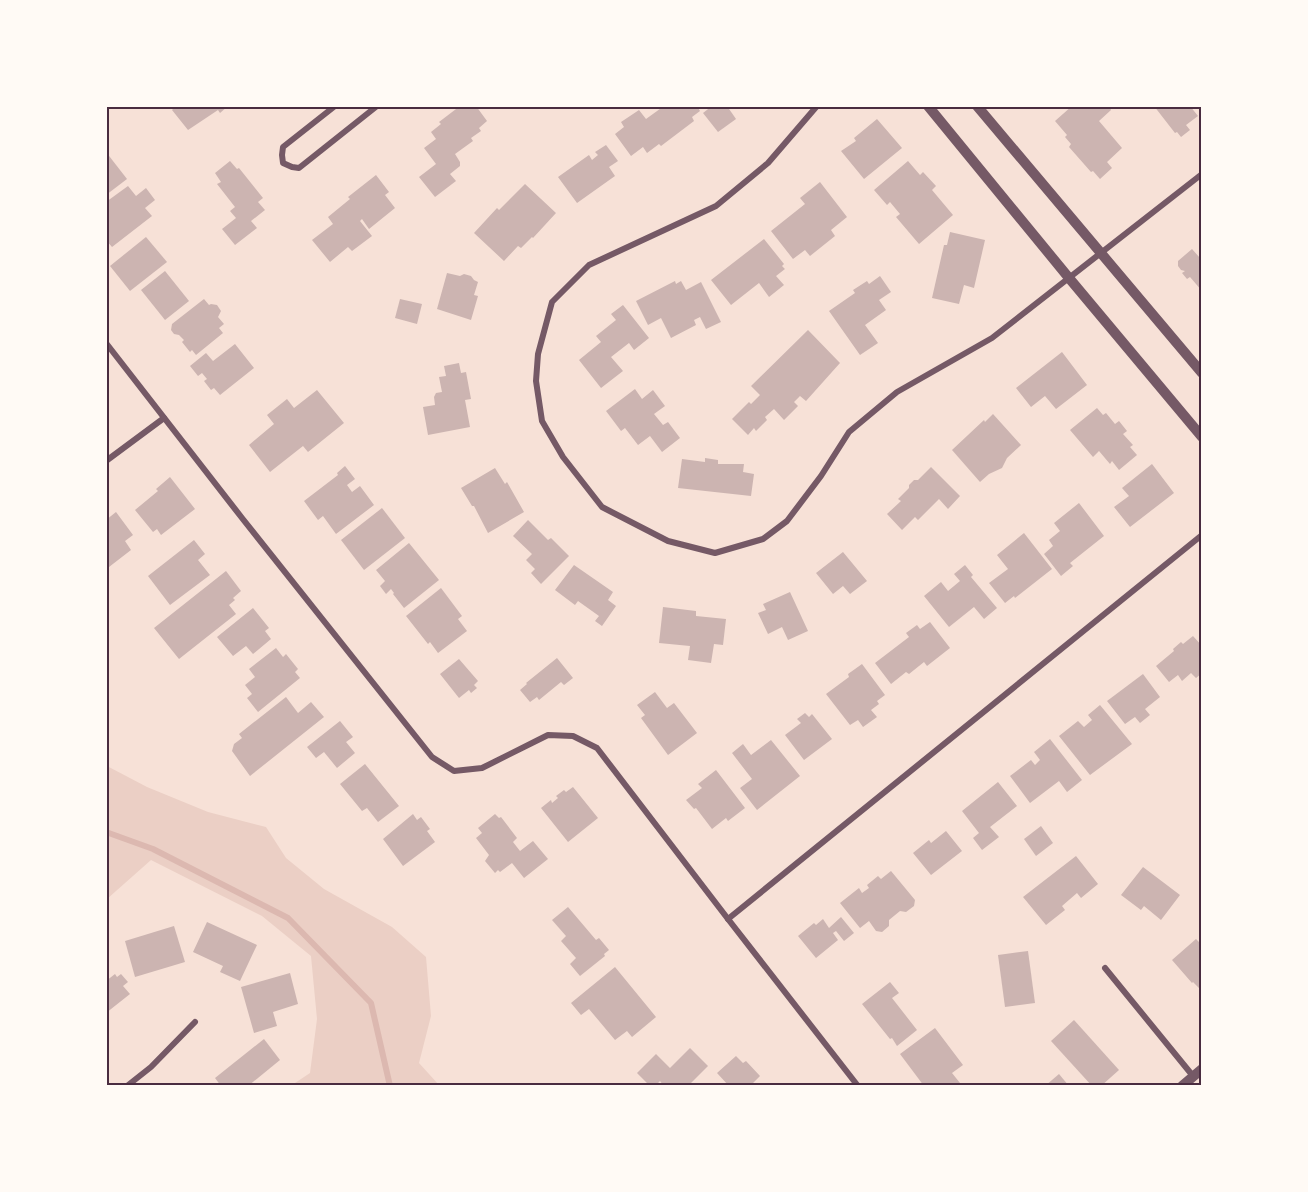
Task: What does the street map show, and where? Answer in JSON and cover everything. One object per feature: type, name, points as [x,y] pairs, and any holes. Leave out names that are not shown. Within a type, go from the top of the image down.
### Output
[{"type":"street","points":[[335,106],[283,147],[283,163],[299,168],[377,106]]},
{"type":"street","points":[[817,106],[768,164],[716,206],[589,265],[552,302],[538,354],[536,381],[542,421],[563,457],[602,507],[668,541],[715,553],[763,539],[788,521],[849,432],[897,392],[992,338],[1202,174]]},
{"type":"street","points":[[928,106],[1202,437]]},
{"type":"street","points":[[977,106],[1202,373]]},
{"type":"street","points":[[106,343],[432,757],[454,771],[482,768],[548,735],[573,736],[597,748],[858,1086]]},
{"type":"street","points":[[106,461],[164,418]]},
{"type":"street","points":[[728,919],[1202,535]]},
{"type":"street","points":[[1105,968],[1197,1072],[1182,1086]]},
{"type":"street","points":[[127,1086],[151,1067],[195,1022]]},
{"type":"shaded area","points":[[107,766],[147,787],[208,812],[266,827],[286,858],[324,889],[392,927],[426,957],[431,1016],[419,1063],[439,1085],[292,1085],[310,1073],[317,1019],[311,956],[262,916],[151,860],[107,899]]},
{"type":"building","points":[[176,106],[228,106],[220,113],[218,110],[188,130],[172,110]]},
{"type":"building","points":[[460,106],[465,109],[467,106],[476,106],[487,121],[479,128],[481,131],[471,138],[473,141],[455,154],[460,166],[450,174],[456,181],[435,197],[419,177],[436,164],[424,148],[436,139],[431,132],[441,124],[439,122]]},
{"type":"building","points":[[664,106],[697,106],[700,111],[692,117],[694,121],[661,146],[659,144],[647,153],[643,147],[631,156],[615,134],[624,127],[621,122],[639,110],[646,119]]},
{"type":"building","points":[[712,106],[727,106],[736,119],[718,132],[703,113]]},
{"type":"building","points":[[1072,106],[1109,106],[1111,110],[1099,121],[1122,148],[1107,162],[1112,168],[1100,179],[1069,147],[1071,144],[1065,137],[1067,135],[1055,121]]},
{"type":"building","points":[[1154,106],[1190,106],[1198,116],[1186,125],[1190,130],[1181,137],[1177,132],[1175,133]]},
{"type":"building","points":[[877,119],[902,148],[864,179],[841,151],[856,141],[854,138]]},
{"type":"building","points":[[606,145],[618,161],[609,167],[615,176],[577,203],[558,177],[589,155],[592,160],[598,155],[595,152]]},
{"type":"building","points":[[106,152],[127,179],[106,195]]},
{"type":"building","points":[[230,161],[237,169],[239,168],[263,198],[258,202],[265,210],[251,221],[257,228],[235,245],[222,229],[236,218],[230,211],[235,207],[217,184],[221,182],[215,173]]},
{"type":"building","points":[[908,161],[920,175],[923,172],[936,186],[932,190],[953,215],[919,244],[896,217],[900,214],[890,202],[887,205],[874,190]]},
{"type":"building","points":[[376,175],[389,192],[385,195],[395,208],[369,229],[362,219],[360,221],[372,236],[352,251],[348,247],[330,262],[312,240],[333,224],[328,217],[350,199],[348,197]]},
{"type":"building","points":[[820,182],[847,217],[831,230],[835,236],[810,256],[805,250],[793,259],[771,231],[805,204],[800,198]]},
{"type":"building","points":[[525,184],[556,213],[533,238],[521,248],[518,246],[504,261],[474,233],[497,208],[499,210]]},
{"type":"building","points":[[128,186],[136,196],[146,188],[155,200],[145,208],[152,216],[112,247],[106,240],[106,202]]},
{"type":"building","points":[[950,232],[985,240],[974,288],[964,285],[959,304],[932,298],[944,245],[947,245]]},
{"type":"building","points":[[146,237],[167,262],[130,291],[110,266]]},
{"type":"building","points":[[764,239],[784,264],[782,266],[785,269],[776,276],[784,285],[769,297],[759,283],[731,305],[711,280]]},
{"type":"building","points":[[1192,249],[1200,258],[1202,256],[1202,291],[1190,277],[1187,279],[1182,273],[1185,271],[1178,266],[1178,261]]},
{"type":"building","points":[[165,271],[189,301],[165,320],[141,290]]},
{"type":"building","points":[[447,273],[471,276],[478,282],[474,295],[478,296],[471,320],[437,309]]},
{"type":"building","points":[[880,276],[891,292],[879,300],[886,310],[865,325],[878,343],[860,355],[829,311],[855,293],[853,290],[867,281],[869,284]]},
{"type":"building","points":[[675,281],[676,284],[681,281],[686,290],[701,282],[721,322],[706,329],[700,317],[694,320],[696,325],[671,338],[661,318],[648,325],[636,301]]},
{"type":"building","points":[[204,299],[209,305],[217,305],[221,311],[218,317],[224,324],[219,328],[223,333],[196,355],[192,350],[190,352],[179,335],[174,334],[171,330],[172,324]]},
{"type":"building","points":[[400,299],[422,304],[417,324],[395,318]]},
{"type":"building","points":[[623,305],[649,338],[634,350],[629,343],[611,357],[623,371],[601,388],[579,360],[601,342],[596,336],[616,320],[611,314]]},
{"type":"building","points":[[808,330],[840,363],[806,401],[800,396],[794,402],[798,406],[784,420],[774,409],[765,417],[767,420],[756,431],[754,428],[748,435],[732,419],[749,402],[751,404],[760,395],[751,386]]},
{"type":"building","points":[[235,344],[254,368],[220,395],[214,388],[211,390],[204,381],[207,379],[202,373],[198,376],[190,366],[206,353],[213,361]]},
{"type":"building","points":[[1062,352],[1087,385],[1056,409],[1045,396],[1031,407],[1016,388]]},
{"type":"building","points":[[459,363],[461,373],[466,372],[471,399],[465,400],[470,427],[428,435],[423,407],[435,405],[436,393],[442,392],[439,377],[446,376],[444,366]]},
{"type":"building","points":[[635,389],[642,399],[653,390],[665,406],[654,414],[663,425],[668,422],[680,438],[662,452],[650,436],[638,445],[625,428],[621,431],[606,411]]},
{"type":"building","points":[[317,390],[344,423],[308,452],[303,446],[270,472],[249,445],[274,424],[267,415],[287,399],[294,408]]},
{"type":"building","points":[[1097,408],[1103,415],[1106,413],[1115,424],[1119,421],[1127,431],[1123,434],[1133,445],[1130,447],[1137,455],[1119,470],[1112,461],[1110,464],[1099,451],[1093,457],[1070,430]]},
{"type":"building","points":[[993,414],[1021,445],[1007,458],[1002,468],[989,474],[980,482],[952,450]]},
{"type":"building","points":[[705,458],[718,460],[718,464],[744,464],[743,472],[754,474],[751,496],[678,488],[682,459],[705,462]]},
{"type":"building","points":[[1152,464],[1174,493],[1130,527],[1114,507],[1129,496],[1122,488]]},
{"type":"building","points":[[345,466],[355,479],[347,485],[352,492],[360,486],[374,505],[336,534],[323,516],[318,520],[304,501],[338,475],[337,473]]},
{"type":"building","points":[[931,467],[960,496],[948,509],[939,499],[918,520],[915,517],[902,530],[887,514],[901,501],[898,499],[909,488],[909,485],[914,480],[918,480]]},
{"type":"building","points":[[495,468],[505,484],[507,482],[524,512],[488,533],[474,506],[461,488]]},
{"type":"building","points":[[170,477],[195,509],[161,535],[157,529],[153,532],[135,510],[158,491],[156,489]]},
{"type":"building","points":[[1079,503],[1104,536],[1070,563],[1073,566],[1061,576],[1044,554],[1053,546],[1049,540],[1060,531],[1054,523]]},
{"type":"building","points":[[382,508],[405,538],[364,570],[341,540]]},
{"type":"building","points":[[116,512],[133,535],[125,541],[131,550],[109,567],[106,563],[106,520]]},
{"type":"building","points":[[528,520],[548,540],[551,538],[569,556],[541,584],[531,573],[535,569],[526,560],[532,554],[513,536]]},
{"type":"building","points":[[1024,533],[1052,569],[1015,598],[1014,596],[1005,603],[989,583],[1008,569],[997,555]]},
{"type":"building","points":[[194,540],[205,554],[198,560],[210,575],[170,605],[148,576]]},
{"type":"building","points":[[409,543],[439,580],[404,608],[391,589],[386,594],[380,586],[385,581],[376,570]]},
{"type":"building","points":[[843,552],[867,581],[850,594],[843,586],[833,594],[816,573]]},
{"type":"building","points":[[574,565],[613,592],[608,600],[616,606],[602,626],[595,621],[599,616],[578,601],[575,605],[555,590]]},
{"type":"building","points":[[965,565],[973,575],[971,577],[997,608],[984,619],[974,607],[949,627],[924,596],[941,582],[948,591],[960,581],[954,574]]},
{"type":"building","points":[[226,571],[241,591],[229,605],[236,614],[179,659],[154,628]]},
{"type":"building","points":[[441,588],[462,616],[458,619],[467,631],[438,653],[406,616]]},
{"type":"building","points":[[790,592],[808,631],[788,640],[782,627],[768,634],[758,613],[766,610],[763,604]]},
{"type":"building","points":[[663,607],[696,611],[696,616],[726,619],[723,645],[714,644],[711,663],[688,660],[690,646],[659,643]]},
{"type":"building","points":[[253,608],[269,628],[265,631],[271,639],[253,654],[246,646],[233,656],[217,637]]},
{"type":"building","points":[[930,622],[950,648],[927,666],[924,662],[891,684],[875,663],[909,637],[906,633],[917,625],[920,629]]},
{"type":"building","points":[[1193,636],[1202,646],[1202,665],[1199,667],[1202,673],[1196,678],[1191,673],[1182,681],[1178,675],[1169,682],[1156,666],[1181,642],[1183,644]]},
{"type":"building","points":[[276,648],[283,657],[286,654],[298,669],[295,672],[300,678],[258,712],[247,698],[252,694],[245,685],[255,677],[249,669]]},
{"type":"building","points":[[557,658],[573,678],[564,685],[561,682],[539,700],[537,697],[530,702],[520,690]]},
{"type":"building","points":[[459,659],[478,681],[474,685],[477,688],[471,693],[469,690],[459,698],[440,674]]},
{"type":"building","points":[[862,664],[885,695],[871,710],[877,717],[863,727],[858,720],[850,725],[826,694]]},
{"type":"building","points":[[1143,674],[1160,697],[1145,709],[1150,715],[1140,723],[1135,717],[1125,724],[1107,701]]},
{"type":"building","points":[[655,692],[667,708],[674,703],[697,733],[668,755],[641,718],[645,715],[637,705]]},
{"type":"building","points":[[286,697],[298,713],[311,702],[324,717],[250,776],[232,751],[234,744],[242,738],[239,734]]},
{"type":"building","points":[[1100,705],[1132,744],[1090,775],[1059,736],[1078,721],[1084,727],[1092,720],[1088,715]]},
{"type":"building","points":[[805,713],[809,717],[812,714],[832,739],[804,760],[785,735],[801,723],[797,719]]},
{"type":"building","points":[[340,721],[353,737],[346,742],[355,753],[337,768],[324,752],[316,758],[307,747]]},
{"type":"building","points":[[1050,739],[1082,780],[1067,792],[1059,781],[1030,803],[1010,776],[1031,760],[1035,765],[1040,760],[1034,752]]},
{"type":"building","points":[[771,740],[800,776],[757,810],[740,788],[752,779],[732,753],[743,744],[751,755]]},
{"type":"building","points":[[365,764],[399,806],[378,822],[367,808],[362,811],[340,784]]},
{"type":"building","points":[[716,770],[745,808],[728,821],[726,818],[712,829],[696,808],[694,809],[686,800],[702,788],[698,784]]},
{"type":"building","points":[[998,782],[1017,806],[990,827],[999,837],[982,850],[973,838],[979,833],[962,811]]},
{"type":"building","points":[[573,787],[598,818],[568,842],[541,808],[551,800],[552,803],[558,798],[556,796],[564,790],[566,792]]},
{"type":"building","points":[[413,814],[417,820],[421,817],[430,829],[427,831],[435,842],[403,866],[383,839]]},
{"type":"building","points":[[495,814],[501,817],[517,838],[513,842],[520,851],[533,841],[548,859],[524,878],[512,863],[495,873],[485,861],[489,855],[476,838],[482,833],[478,828]]},
{"type":"building","points":[[1041,826],[1053,843],[1036,856],[1024,839]]},
{"type":"building","points":[[946,831],[962,851],[931,875],[913,853],[929,840],[931,843]]},
{"type":"building","points":[[1076,856],[1098,884],[1081,898],[1077,893],[1062,906],[1065,910],[1046,925],[1023,897]]},
{"type":"building","points":[[1143,867],[1180,895],[1161,920],[1144,906],[1141,910],[1121,895]]},
{"type":"building","points":[[891,871],[915,900],[914,906],[906,912],[900,911],[889,920],[889,926],[882,932],[876,931],[869,921],[860,928],[840,903],[859,888],[862,893],[869,888],[867,885],[878,876],[881,879]]},
{"type":"building","points":[[568,907],[596,940],[599,938],[609,950],[580,976],[570,964],[576,958],[561,941],[566,936],[552,920]]},
{"type":"building","points":[[841,917],[854,933],[844,941],[836,931],[833,933],[838,940],[816,958],[798,936],[823,919],[829,928]]},
{"type":"building","points":[[207,922],[257,945],[240,981],[220,972],[223,966],[193,952]]},
{"type":"building","points":[[174,926],[185,962],[135,977],[125,941]]},
{"type":"building","points":[[1196,939],[1202,945],[1202,991],[1172,960]]},
{"type":"building","points":[[1028,951],[1035,1003],[1005,1007],[998,955]]},
{"type":"building","points":[[615,967],[656,1017],[632,1037],[627,1031],[615,1040],[589,1009],[581,1015],[571,1003]]},
{"type":"building","points":[[290,973],[298,1004],[273,1012],[277,1026],[254,1033],[241,987]]},
{"type":"building","points":[[115,974],[117,977],[121,974],[128,982],[123,986],[130,994],[106,1013],[106,981]]},
{"type":"building","points":[[890,982],[899,993],[892,998],[917,1030],[897,1046],[862,1004]]},
{"type":"building","points":[[1074,1020],[1119,1070],[1101,1086],[1092,1086],[1051,1041]]},
{"type":"building","points":[[935,1028],[963,1065],[952,1073],[960,1083],[957,1086],[924,1086],[900,1054]]},
{"type":"building","points":[[264,1039],[280,1060],[248,1086],[221,1086],[215,1078]]},
{"type":"building","points":[[690,1048],[708,1066],[688,1086],[664,1086],[660,1081],[655,1086],[650,1086],[637,1073],[656,1054],[670,1068]]},
{"type":"building","points":[[736,1056],[743,1063],[746,1061],[760,1076],[750,1086],[729,1086],[717,1073]]},
{"type":"building","points":[[1059,1074],[1069,1086],[1045,1086]]},
{"type":"waterway","points":[[106,832],[153,849],[288,918],[371,1003],[390,1086]]}]
